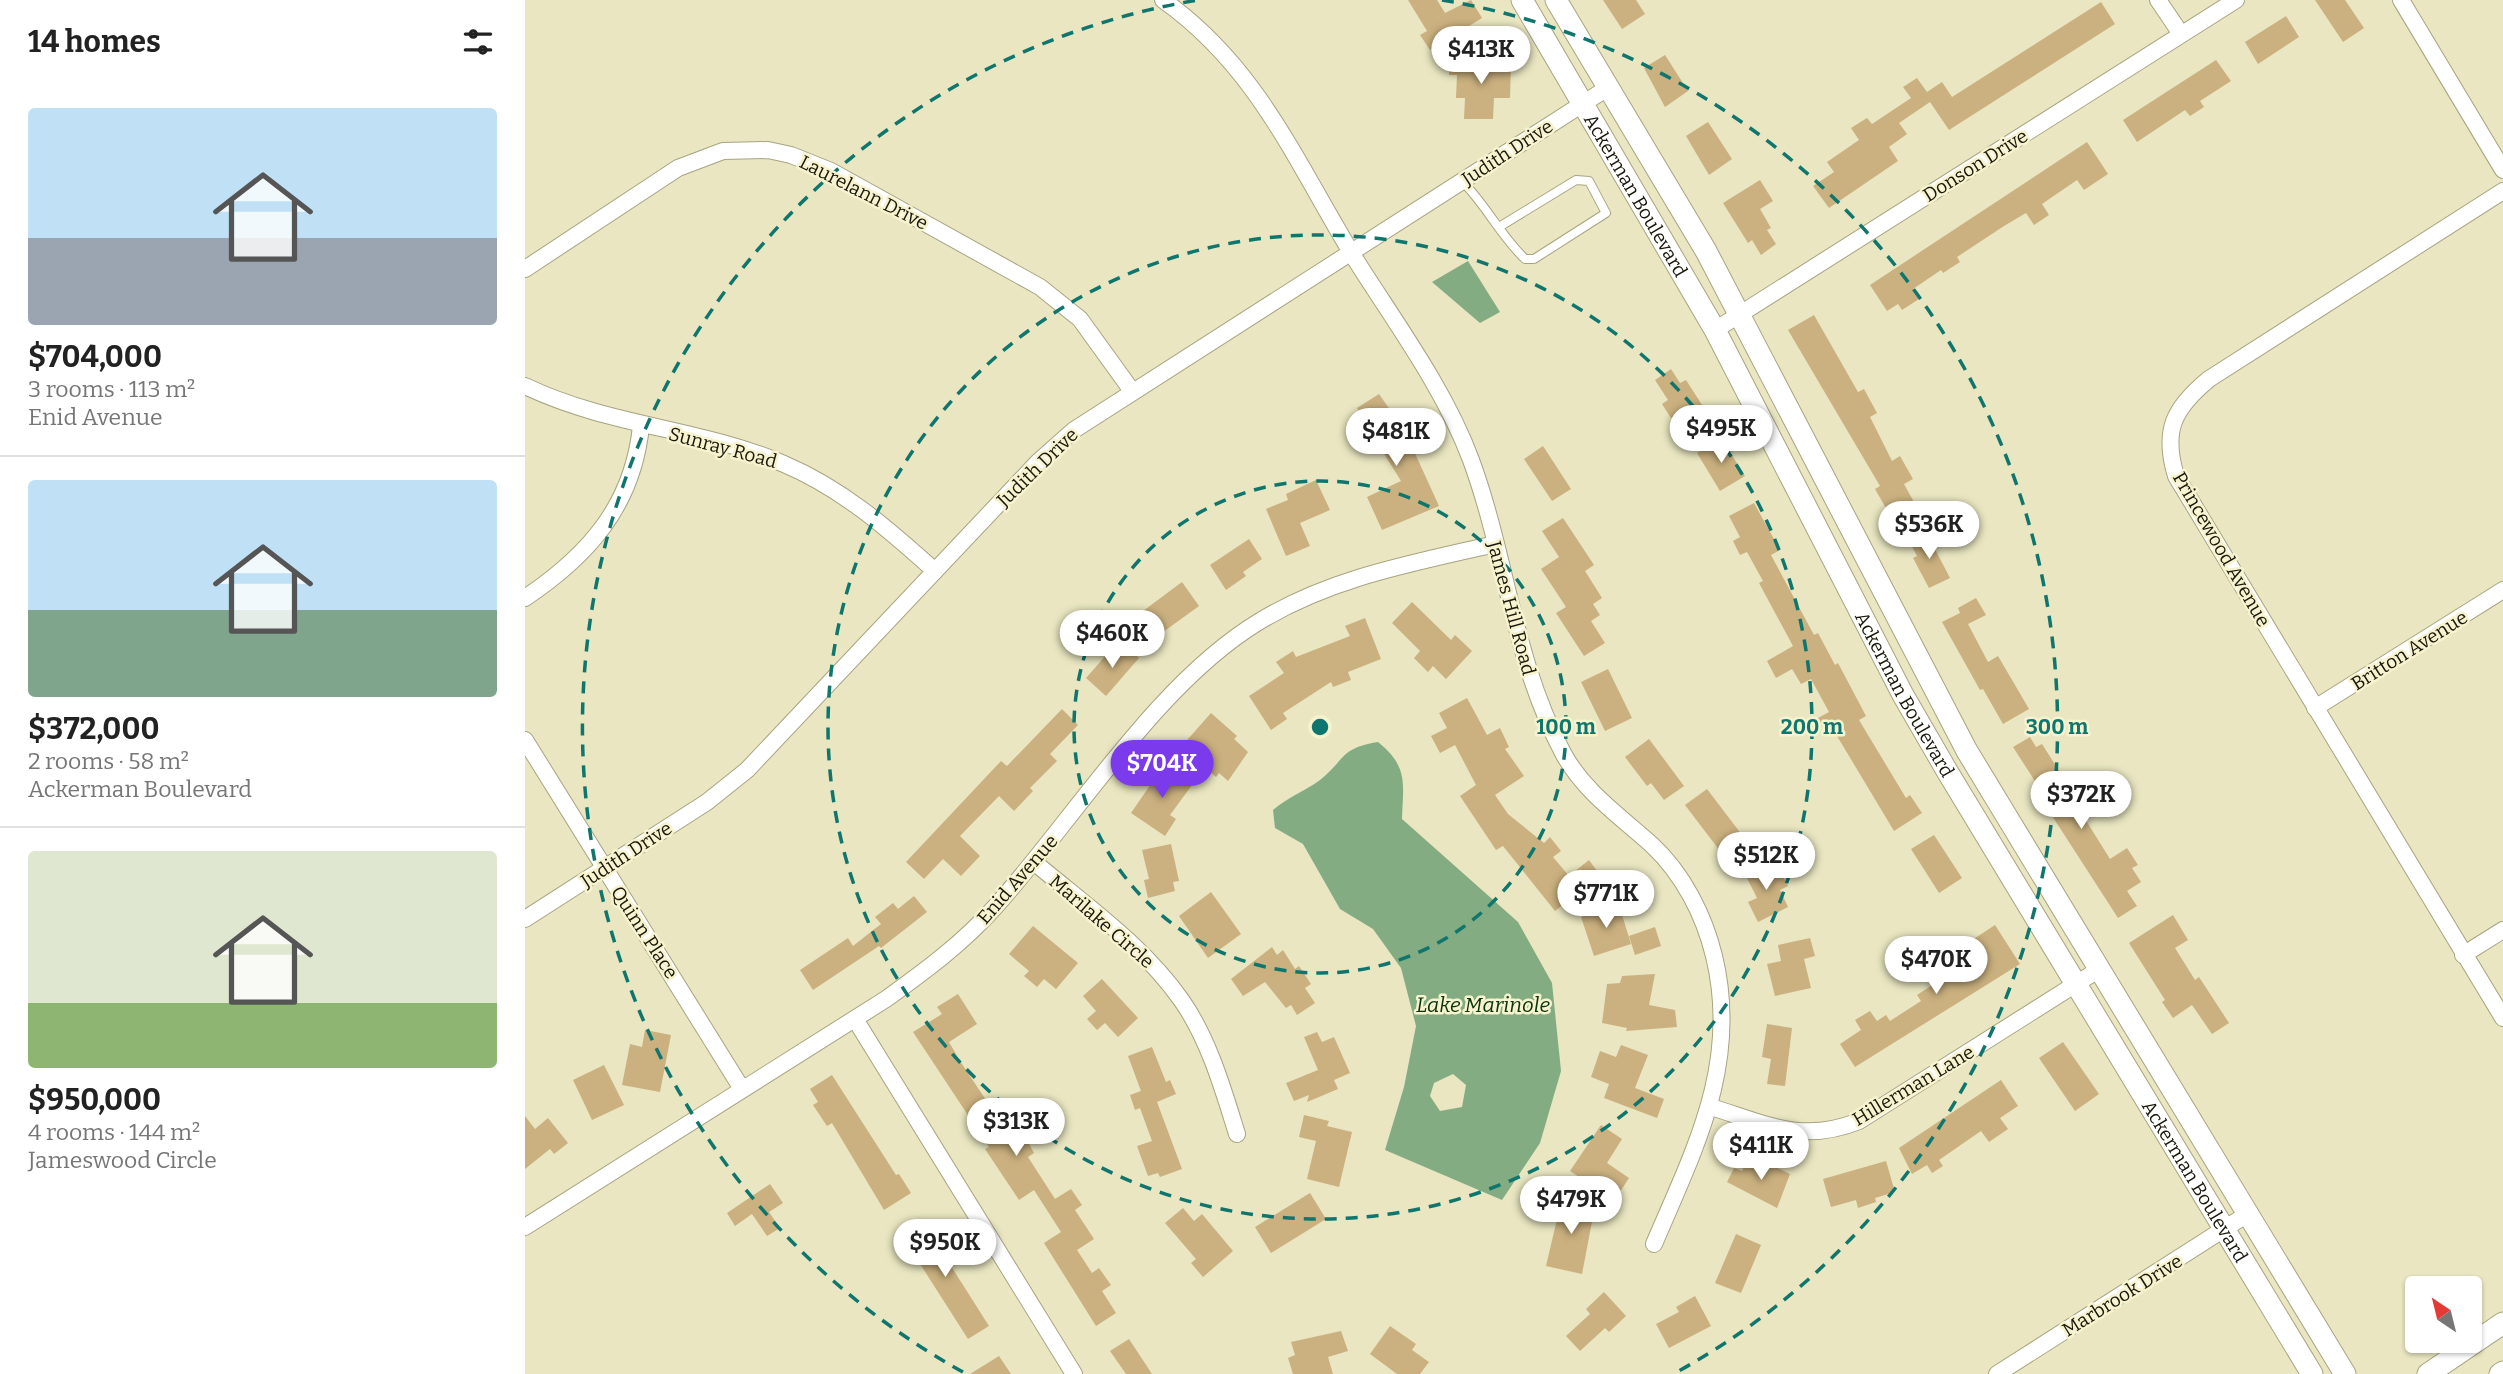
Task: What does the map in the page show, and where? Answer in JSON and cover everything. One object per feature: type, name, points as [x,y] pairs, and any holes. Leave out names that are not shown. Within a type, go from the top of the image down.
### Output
[{"type":"street","name":"James Hill Road","points":[[1163,0],[1198,27],[1235,64],[1264,103],[1455,425],[1471,459],[1530,677],[1566,758],[1600,801],[1654,848],[1675,872],[1705,925],[1721,991],[1721,1061],[1711,1107],[1654,1244]]},
{"type":"street","name":"Ackerman Boulevard","points":[[1523,0],[1715,330],[1903,695],[2075,985],[2312,1374]]},
{"type":"street","name":"Ackerman Boulevard","points":[[1556,0],[1706,251],[1967,751],[2246,1215],[2345,1374]]},
{"type":"street","points":[[2158,0],[2181,34]]},
{"type":"street","name":"Donson Drive","points":[[1715,330],[2236,0]]},
{"type":"street","points":[[2401,0],[2503,170]]},
{"type":"street","name":"Judith Drive","points":[[525,919],[707,802],[747,770],[1038,462],[1085,422],[1609,87]]},
{"type":"street","name":"Laurelann Drive","points":[[525,269],[697,158],[739,149],[791,155],[831,171],[1040,287],[1080,320],[1132,391]]},
{"type":"street","name":"Princewood Avenue","points":[[2503,191],[2210,379],[2186,398],[2172,426],[2171,459],[2176,476],[2503,1018]]},
{"type":"street","name":"Sunray Road","points":[[525,386],[593,414],[744,450],[814,478],[876,519],[935,571]]},
{"type":"street","points":[[525,598],[561,573],[603,528],[631,476],[641,426]]},
{"type":"street","name":"Enid Avenue","points":[[525,1227],[855,1019],[952,949],[994,909],[1183,683],[1257,623],[1325,588],[1366,574],[1495,544]]},
{"type":"street","name":"Britton Avenue","points":[[2315,708],[2503,590]]},
{"type":"street","name":"Quinn Place","points":[[525,740],[742,1089]]},
{"type":"street","name":"Marilake Circle","points":[[1034,862],[1140,951],[1183,1003],[1212,1060],[1237,1134]]},
{"type":"street","points":[[2463,955],[2503,930]]},
{"type":"street","name":"Hillerman Lane","points":[[1711,1107],[1798,1132],[1836,1130],[1859,1121],[2098,970]]},
{"type":"street","points":[[855,1019],[1074,1374]]},
{"type":"street","name":"Marbrook Drive","points":[[1997,1374],[2246,1215]]},
{"type":"street","points":[[2428,1374],[2503,1323]]},
{"type":"lane","points":[[1462,181],[1476,195],[1499,227],[1525,258],[1534,259],[1607,213],[1589,181],[1576,180],[1499,227]]},
{"type":"water","points":[[1468,261],[1500,312],[1480,323],[1432,282]]},
{"type":"water","name":"Lake Marinole","points":[[1378,742],[1388,751],[1399,768],[1403,786],[1402,819],[1518,922],[1552,983],[1561,1071],[1540,1143],[1502,1200],[1385,1150],[1404,1087],[1416,1026],[1401,968],[1373,929],[1340,909],[1303,844],[1275,828],[1273,810],[1320,780],[1350,751]],"holes":[[[1453,1074],[1466,1085],[1462,1107],[1440,1111],[1430,1096],[1434,1083]]]},
{"type":"building","points":[[1408,0],[1437,0],[1445,13],[1471,0],[1482,18],[1430,50],[1420,35],[1427,31]]},
{"type":"building","points":[[1603,0],[1636,0],[1645,14],[1622,29]]},
{"type":"building","points":[[2315,0],[2345,0],[2364,28],[2343,42]]},
{"type":"building","points":[[2101,2],[2115,24],[1949,130],[1930,102],[1899,123],[1907,134],[1889,147],[1898,161],[1829,208],[1813,186],[1834,172],[1827,162],[1859,140],[1851,128],[1867,118],[1872,124],[1911,98],[1903,87],[1917,78],[1927,92],[1942,82],[1952,97]]},
{"type":"building","points":[[2286,16],[2299,37],[2258,64],[2245,42]]},
{"type":"building","points":[[1665,55],[1688,91],[1665,107],[1644,68]]},
{"type":"building","points":[[2216,60],[2231,81],[2200,101],[2204,107],[2190,116],[2185,110],[2137,142],[2123,120]]},
{"type":"building","points":[[1449,61],[1511,63],[1510,98],[1494,98],[1493,119],[1464,119],[1465,98],[1456,98],[1457,75],[1449,75]]},
{"type":"building","points":[[1708,122],[1732,159],[1709,175],[1686,136]]},
{"type":"building","points":[[2087,142],[2108,174],[2084,190],[2077,180],[2042,204],[2049,215],[2034,225],[2026,213],[2004,226],[1957,257],[1960,262],[1943,273],[1941,270],[1913,289],[1919,299],[1902,310],[1898,304],[1887,311],[1870,285]]},
{"type":"building","points":[[1760,180],[1773,201],[1760,209],[1771,228],[1767,230],[1776,244],[1761,255],[1752,240],[1748,243],[1723,203]]},
{"type":"building","points":[[1814,315],[1858,392],[1864,389],[1877,413],[1870,417],[1892,461],[1900,456],[1913,479],[1904,484],[1915,504],[1891,517],[1875,489],[1880,486],[1788,330]]},
{"type":"building","points":[[1671,369],[1680,383],[1686,380],[1704,408],[1684,421],[1679,413],[1671,418],[1662,404],[1668,400],[1655,380]]},
{"type":"building","points":[[1379,394],[1416,447],[1413,449],[1439,506],[1382,530],[1367,497],[1401,481],[1375,439],[1369,443],[1361,431],[1369,426],[1357,408]]},
{"type":"building","points":[[1721,438],[1745,476],[1720,491],[1697,453]]},
{"type":"building","points":[[1543,446],[1571,489],[1552,501],[1524,459]]},
{"type":"building","points":[[1316,480],[1330,510],[1300,523],[1310,546],[1286,556],[1266,509],[1288,500],[1286,494]]},
{"type":"building","points":[[1754,503],[1780,550],[1771,555],[1814,635],[1818,633],[1835,665],[1838,663],[1866,716],[1859,720],[1906,798],[1910,795],[1922,813],[1894,831],[1834,731],[1827,735],[1818,718],[1829,712],[1811,679],[1801,684],[1792,669],[1776,678],[1767,661],[1793,646],[1759,583],[1763,581],[1747,552],[1740,555],[1733,541],[1740,537],[1729,516]]},
{"type":"building","points":[[1563,518],[1594,565],[1585,571],[1602,598],[1593,604],[1600,615],[1591,621],[1605,643],[1584,656],[1556,613],[1566,607],[1541,569],[1559,557],[1542,531]]},
{"type":"building","points":[[1926,532],[1950,578],[1929,588],[1913,558],[1917,556],[1909,541]]},
{"type":"building","points":[[1249,539],[1262,559],[1243,572],[1246,576],[1226,590],[1210,565]]},
{"type":"building","points":[[1182,582],[1199,606],[1152,640],[1135,617]]},
{"type":"building","points":[[1976,598],[1986,615],[1968,624],[1988,662],[1998,656],[2029,709],[2003,724],[1983,689],[1980,690],[1942,622],[1960,613],[1958,608]]},
{"type":"building","points":[[1412,602],[1451,640],[1455,635],[1472,651],[1446,679],[1433,666],[1428,672],[1414,658],[1420,651],[1392,623]]},
{"type":"building","points":[[1365,618],[1381,659],[1348,672],[1351,680],[1333,687],[1331,682],[1283,713],[1287,719],[1271,730],[1249,696],[1284,673],[1276,662],[1293,651],[1296,657],[1350,636],[1345,626]]},
{"type":"building","points":[[1123,644],[1139,658],[1106,696],[1086,678],[1108,653],[1113,657]]},
{"type":"building","points":[[1608,669],[1632,718],[1605,731],[1581,682]]},
{"type":"building","points":[[1467,698],[1487,735],[1500,728],[1509,747],[1505,749],[1524,776],[1495,795],[1508,814],[1544,843],[1550,837],[1561,851],[1553,857],[1569,876],[1589,860],[1600,875],[1555,911],[1503,846],[1496,850],[1460,796],[1476,785],[1455,745],[1440,753],[1431,736],[1447,728],[1439,713]]},
{"type":"building","points":[[1062,709],[1078,725],[1050,754],[1057,761],[1030,788],[1033,791],[1014,811],[999,796],[960,836],[980,856],[961,876],[943,859],[924,879],[906,862],[1001,761],[1007,766]]},
{"type":"building","points":[[1211,713],[1237,736],[1234,739],[1248,752],[1228,781],[1219,773],[1216,777],[1181,747]]},
{"type":"building","points":[[2030,737],[2036,747],[2042,744],[2063,777],[2060,779],[2110,859],[2127,848],[2138,865],[2132,868],[2141,882],[2127,891],[2137,906],[2118,918],[2047,808],[2051,806],[2013,747]]},
{"type":"building","points":[[1649,739],[1684,786],[1664,800],[1651,783],[1647,786],[1625,757]]},
{"type":"building","points":[[1164,765],[1192,785],[1170,815],[1176,819],[1165,836],[1131,813]]},
{"type":"building","points":[[1707,789],[1742,835],[1720,851],[1685,805]]},
{"type":"building","points":[[1934,835],[1962,878],[1939,893],[1911,849]]},
{"type":"building","points":[[1171,844],[1179,881],[1173,882],[1175,891],[1148,898],[1144,880],[1149,879],[1142,850]]},
{"type":"building","points":[[1762,864],[1769,877],[1780,871],[1788,886],[1780,890],[1788,907],[1758,922],[1748,902],[1757,898],[1744,872]]},
{"type":"building","points":[[1211,892],[1241,934],[1208,958],[1179,916]]},
{"type":"building","points":[[914,896],[927,912],[881,948],[879,946],[813,990],[800,970],[848,938],[853,946],[881,924],[875,917],[893,903],[898,909]]},
{"type":"building","points":[[1619,905],[1631,944],[1594,956],[1581,917]]},
{"type":"building","points":[[2173,915],[2188,940],[2175,948],[2195,980],[2199,977],[2229,1023],[2212,1034],[2192,1005],[2173,1018],[2162,1002],[2165,1000],[2129,943]]},
{"type":"building","points":[[1995,925],[2020,964],[1855,1067],[1840,1044],[1861,1030],[1855,1020],[1870,1011],[1877,1021],[1886,1015],[1890,1021],[1921,1001],[1917,995],[1966,963],[1957,950]]},
{"type":"building","points":[[1033,926],[1078,963],[1056,989],[1044,979],[1037,987],[1024,976],[1029,971],[1009,954]]},
{"type":"building","points":[[1655,927],[1661,946],[1635,955],[1629,936]]},
{"type":"building","points":[[1810,938],[1815,956],[1804,959],[1811,988],[1775,996],[1767,964],[1781,961],[1778,945]]},
{"type":"building","points":[[1272,947],[1277,955],[1283,950],[1295,969],[1299,966],[1311,984],[1305,988],[1315,1003],[1297,1015],[1291,1005],[1286,1008],[1265,982],[1243,996],[1231,979]]},
{"type":"building","points":[[1655,974],[1649,1005],[1675,1010],[1677,1027],[1626,1031],[1627,1028],[1602,1023],[1607,984],[1620,983],[1622,976]]},
{"type":"building","points":[[1102,979],[1138,1018],[1118,1037],[1105,1023],[1097,1030],[1087,1019],[1096,1011],[1083,996]]},
{"type":"building","points":[[958,994],[977,1024],[949,1042],[960,1061],[992,1109],[1000,1104],[1009,1119],[1005,1121],[1021,1146],[1028,1142],[1034,1153],[1028,1157],[1055,1199],[1071,1189],[1082,1205],[1075,1210],[1094,1239],[1077,1250],[1092,1273],[1099,1268],[1111,1285],[1102,1291],[1116,1313],[1096,1326],[1044,1243],[1061,1232],[1034,1190],[1019,1200],[985,1149],[989,1147],[913,1032],[942,1014],[937,1007]]},
{"type":"building","points":[[1767,1024],[1792,1028],[1785,1086],[1767,1084],[1771,1059],[1762,1057]]},
{"type":"building","points":[[645,1030],[671,1035],[660,1092],[622,1085],[630,1044],[642,1047]]},
{"type":"building","points":[[1317,1032],[1322,1042],[1334,1037],[1350,1073],[1334,1080],[1338,1089],[1307,1102],[1309,1095],[1294,1101],[1286,1083],[1318,1070],[1304,1037]]},
{"type":"building","points":[[2063,1042],[2099,1094],[2075,1111],[2039,1058]]},
{"type":"building","points":[[1621,1045],[1648,1055],[1635,1088],[1664,1099],[1657,1118],[1604,1098],[1609,1084],[1591,1077],[1600,1051],[1616,1057]]},
{"type":"building","points":[[1152,1047],[1166,1082],[1170,1080],[1176,1094],[1157,1102],[1182,1169],[1160,1177],[1158,1173],[1148,1176],[1137,1146],[1152,1141],[1140,1108],[1135,1110],[1130,1095],[1141,1091],[1128,1056]]},
{"type":"building","points":[[604,1065],[624,1105],[592,1120],[573,1080]]},
{"type":"building","points":[[832,1075],[896,1175],[899,1174],[911,1193],[884,1210],[832,1123],[827,1126],[813,1105],[818,1102],[810,1089]]},
{"type":"building","points":[[2001,1080],[2018,1106],[2000,1118],[2008,1129],[1989,1142],[1981,1131],[1939,1160],[1943,1166],[1932,1173],[1927,1165],[1912,1174],[1899,1148]]},
{"type":"building","points":[[1304,1115],[1329,1121],[1327,1126],[1352,1132],[1339,1187],[1307,1179],[1316,1141],[1299,1137]]},
{"type":"building","points":[[525,1116],[535,1129],[548,1118],[568,1143],[554,1154],[550,1149],[525,1169]]},
{"type":"building","points":[[1601,1125],[1622,1139],[1607,1163],[1629,1178],[1618,1195],[1600,1183],[1599,1190],[1570,1171]]},
{"type":"building","points":[[1747,1160],[1769,1170],[1771,1165],[1790,1174],[1777,1208],[1727,1182],[1734,1168],[1742,1171]]},
{"type":"building","points":[[1886,1161],[1895,1192],[1875,1198],[1876,1202],[1858,1208],[1856,1200],[1831,1207],[1823,1179]]},
{"type":"building","points":[[770,1184],[783,1203],[769,1212],[780,1228],[767,1236],[752,1214],[735,1226],[727,1213]]},
{"type":"building","points":[[1310,1193],[1326,1219],[1271,1253],[1255,1227]]},
{"type":"building","points":[[1562,1198],[1595,1206],[1582,1274],[1546,1266]]},
{"type":"building","points":[[1183,1208],[1194,1221],[1202,1214],[1233,1251],[1203,1277],[1191,1263],[1196,1259],[1165,1223]]},
{"type":"building","points":[[922,1221],[931,1235],[934,1233],[952,1261],[949,1263],[989,1326],[968,1339],[901,1234]]},
{"type":"building","points":[[1736,1234],[1761,1245],[1741,1293],[1715,1283]]},
{"type":"building","points":[[1604,1292],[1626,1316],[1609,1332],[1605,1328],[1580,1351],[1566,1336],[1590,1314],[1586,1309]]},
{"type":"building","points":[[1695,1296],[1711,1326],[1669,1348],[1656,1324],[1679,1312],[1676,1307]]},
{"type":"building","points":[[1390,1326],[1416,1344],[1412,1350],[1429,1362],[1420,1374],[1397,1374],[1370,1354]]},
{"type":"building","points":[[1341,1331],[1348,1351],[1328,1357],[1333,1374],[1293,1374],[1288,1358],[1295,1355],[1291,1342]]},
{"type":"building","points":[[1129,1339],[1152,1374],[1126,1374],[1110,1351]]},
{"type":"building","points":[[999,1356],[1011,1374],[970,1374]]}]
